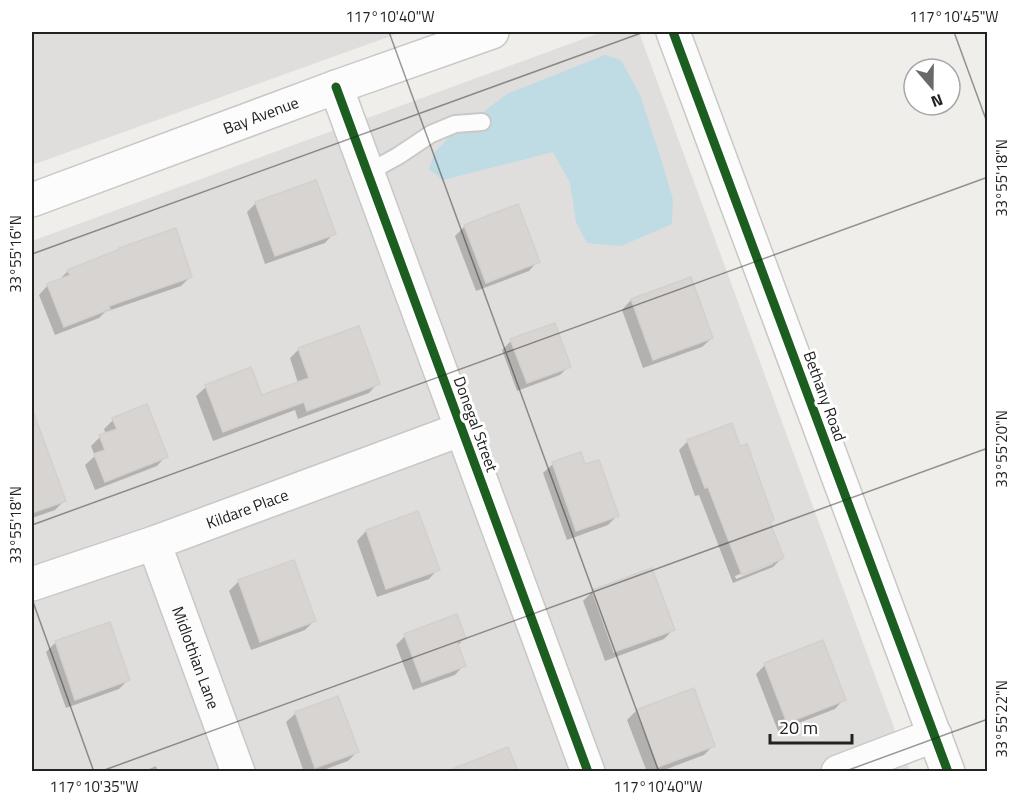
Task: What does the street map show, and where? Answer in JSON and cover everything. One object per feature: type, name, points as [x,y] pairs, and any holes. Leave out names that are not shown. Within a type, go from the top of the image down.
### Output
[{"type":"street","name":"Bay Avenue","points":[[32,200],[336,87],[492,32]]},
{"type":"street","name":"Bethany Road","points":[[673,32],[948,771]]},
{"type":"street","name":"Donegal Street","points":[[336,87],[588,771]]},
{"type":"street","name":"Kildare Place","points":[[32,584],[154,543],[462,429]]},
{"type":"street","name":"Midlothian Lane","points":[[154,543],[238,771]]},
{"type":"street","points":[[838,771],[935,735]]},
{"type":"lane","points":[[368,172],[431,134],[455,124],[482,123]]},
{"type":"shaded area","points":[[32,32],[402,32],[32,165]]},
{"type":"shaded area","points":[[602,32],[639,32],[910,771],[32,771],[32,241]]},
{"type":"water","points":[[605,55],[621,60],[640,95],[673,200],[672,224],[621,246],[587,243],[576,222],[570,183],[553,152],[443,180],[429,169],[435,152],[450,136],[466,132],[487,109],[507,94]]},
{"type":"building","points":[[316,180],[336,234],[275,256],[255,202]]},
{"type":"building","points":[[518,204],[540,262],[486,283],[464,225]]},
{"type":"building","points":[[176,228],[192,277],[109,306],[110,309],[64,327],[47,284],[70,275],[67,270],[119,248]]},
{"type":"building","points":[[691,277],[713,338],[653,360],[631,299]]},
{"type":"building","points":[[555,323],[571,367],[527,383],[510,339]]},
{"type":"building","points":[[359,326],[380,384],[307,411],[304,402],[223,432],[205,385],[251,367],[262,395],[309,378],[298,348]]},
{"type":"building","points":[[147,404],[168,457],[105,482],[94,454],[105,450],[99,435],[117,429],[112,418]]},
{"type":"building","points":[[32,414],[34,414],[66,501],[32,513]]},
{"type":"building","points":[[732,423],[740,446],[747,444],[774,520],[770,522],[784,558],[742,575],[687,440]]},
{"type":"building","points":[[581,452],[585,464],[599,460],[619,516],[576,531],[552,462]]},
{"type":"building","points":[[418,511],[440,570],[386,589],[366,530]]},
{"type":"building","points":[[294,560],[316,621],[260,642],[238,580]]},
{"type":"building","points":[[652,568],[675,630],[614,652],[592,590]]},
{"type":"building","points":[[457,614],[466,639],[457,642],[466,666],[422,682],[404,634]]},
{"type":"building","points":[[110,622],[130,680],[75,700],[55,641]]},
{"type":"building","points":[[823,640],[846,700],[787,723],[764,663]]},
{"type":"building","points":[[694,688],[715,746],[658,767],[636,710]]},
{"type":"building","points":[[338,696],[359,752],[315,768],[295,712]]},
{"type":"building","points":[[508,747],[518,771],[450,771],[450,770]]},
{"type":"cycle path","points":[[673,32],[948,772]]},
{"type":"cycle path","points":[[336,87],[588,772]]}]
